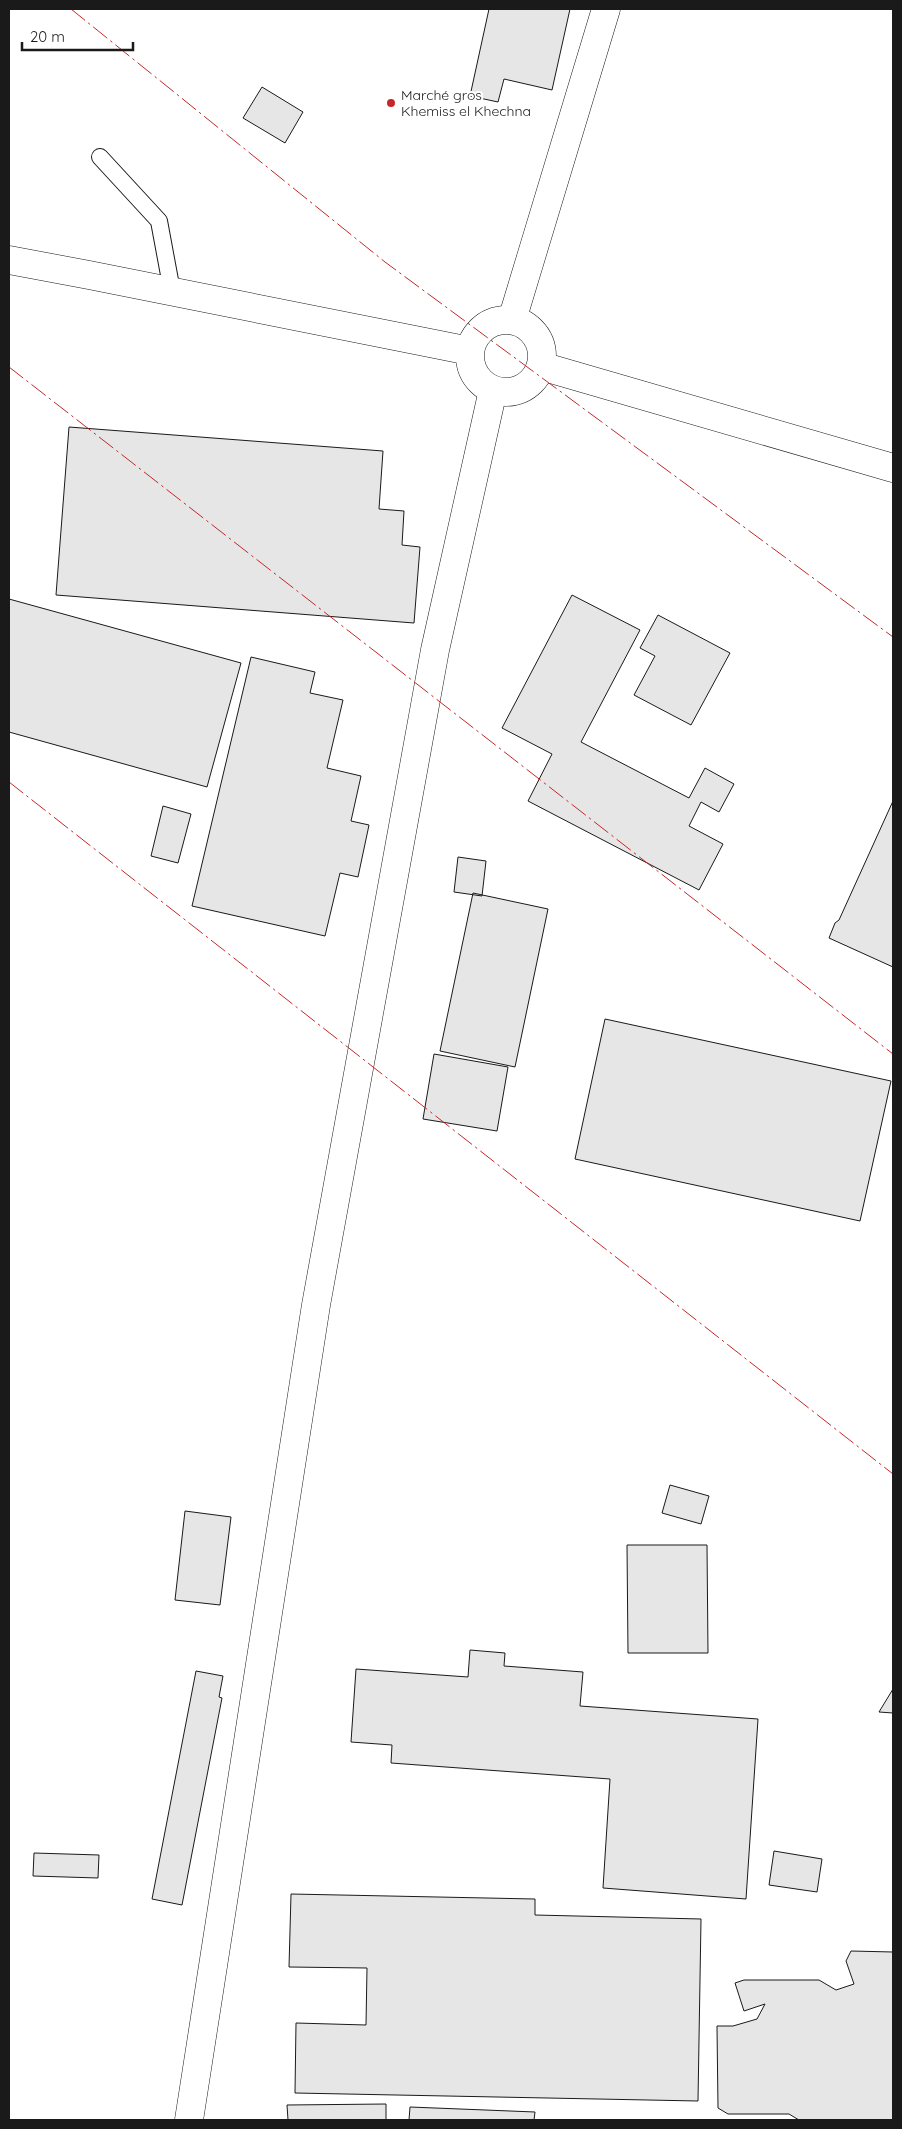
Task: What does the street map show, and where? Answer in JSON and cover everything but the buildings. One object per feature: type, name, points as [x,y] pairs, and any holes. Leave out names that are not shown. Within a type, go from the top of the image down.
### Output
[{"type":"main road","points":[[512,320],[606,9]]},
{"type":"main road","points":[[9,260],[470,351]]},
{"type":"main road","points":[[512,320],[524,325],[534,334],[542,353],[541,366],[527,386],[515,392],[502,392],[482,384],[474,374],[470,363],[470,351],[474,339],[486,326],[498,321],[512,320]]},
{"type":"main road","points":[[541,366],[893,468]]},
{"type":"main road","points":[[189,2120],[316,1305],[435,650],[493,390]]},
{"type":"lane","points":[[100,157],[159,220],[172,292]]},
{"type":"power","points":[[71,9],[385,262],[893,637]]},
{"type":"power","points":[[9,367],[893,1054]]},
{"type":"power","points":[[9,782],[893,1474]]},
{"type":"place","name":"Marché gros Khemiss el Khechna","points":[[391,103]]}]
